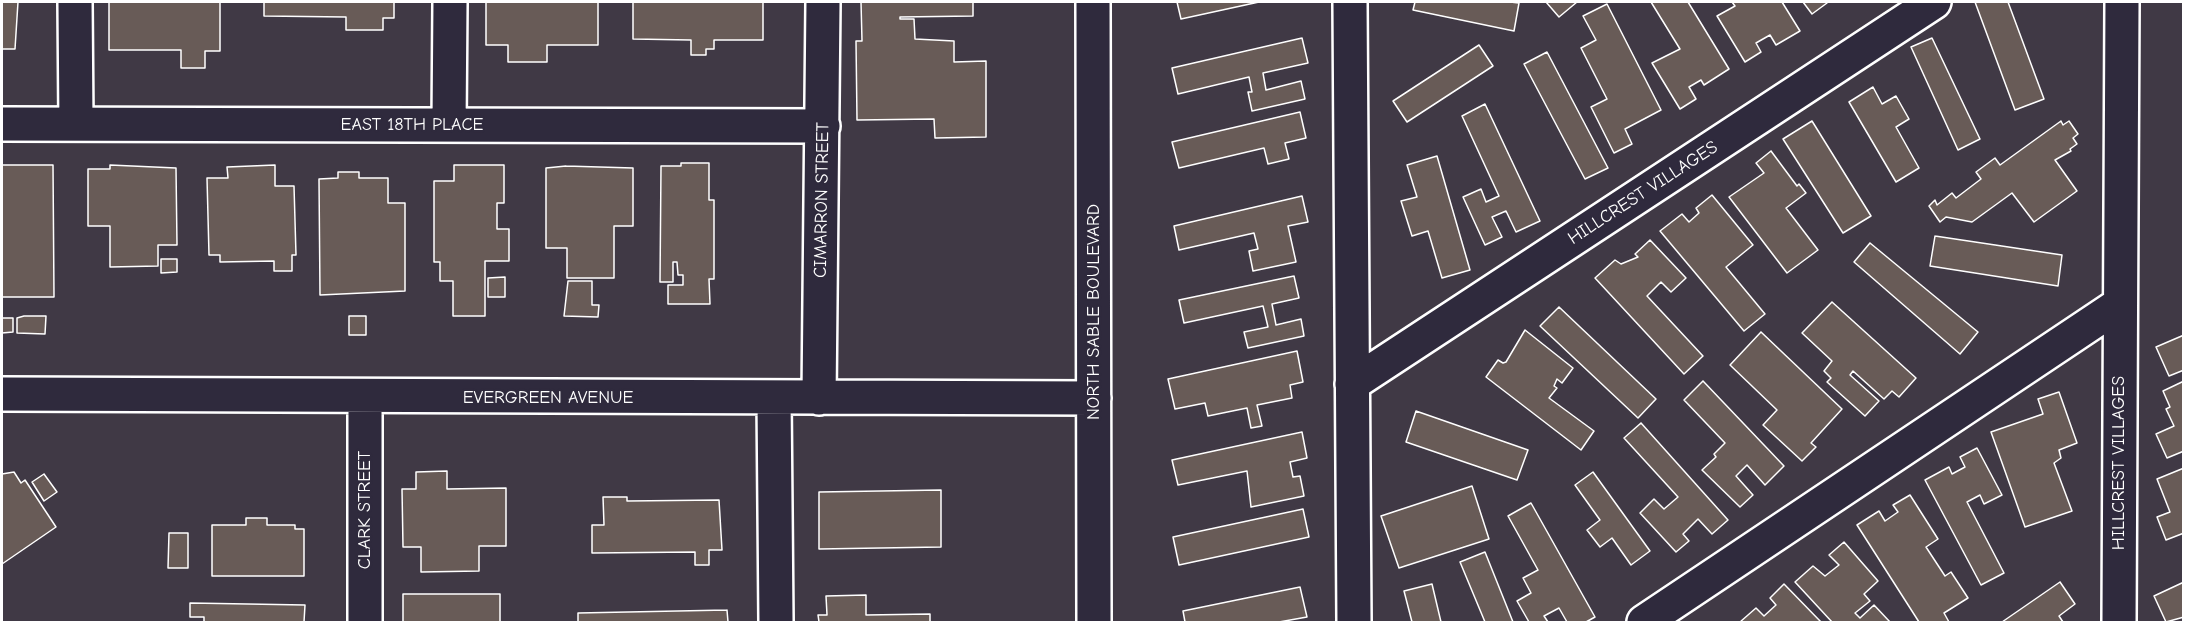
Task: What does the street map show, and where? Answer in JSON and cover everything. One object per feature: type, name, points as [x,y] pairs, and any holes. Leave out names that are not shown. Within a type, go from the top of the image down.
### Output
[{"type":"street","points":[[75,2],[76,124]]},
{"type":"street","points":[[449,125],[450,2]]},
{"type":"street","name":"CIMARRON STREET","points":[[819,398],[823,2]]},
{"type":"street","name":"NORTH SABLE BOULEVARD","points":[[1093,2],[1094,622]]},
{"type":"street","points":[[1350,2],[1354,622]]},
{"type":"street","name":"HILLCREST VILLAGES","points":[[1352,384],[1934,2]]},
{"type":"street","name":"HILLCREST VILLAGES","points":[[2118,622],[2122,2]]},
{"type":"street","name":"EAST 18TH PLACE","points":[[2,124],[823,126]]},
{"type":"street","points":[[1644,622],[2120,304]]},
{"type":"street","name":"EVERGREEN AVENUE","points":[[2,394],[365,398],[1094,398]]},
{"type":"street","name":"CLARK STREET","points":[[365,398],[365,622]]},
{"type":"street","points":[[774,398],[776,622]]},
{"type":"building","points":[[2,2],[18,2],[15,49],[2,49]]},
{"type":"building","points":[[109,2],[220,2],[220,51],[205,51],[205,68],[181,68],[181,50],[109,50]]},
{"type":"building","points":[[264,2],[394,2],[394,18],[383,18],[383,30],[346,30],[346,17],[264,16]]},
{"type":"building","points":[[486,2],[598,2],[598,45],[547,45],[547,62],[508,62],[508,45],[486,45]]},
{"type":"building","points":[[633,2],[763,2],[763,40],[714,40],[714,49],[706,49],[706,55],[691,55],[691,40],[633,39]]},
{"type":"building","points":[[861,2],[973,2],[973,16],[900,17],[900,19],[914,19],[915,39],[954,41],[954,62],[986,61],[986,137],[935,138],[934,119],[857,120],[856,41],[862,41]]},
{"type":"building","points":[[1177,2],[1259,2],[1181,19]]},
{"type":"building","points":[[1415,2],[1519,3],[1514,31],[1413,10]]},
{"type":"building","points":[[1546,2],[1577,2],[1559,17]]},
{"type":"building","points":[[1651,2],[1688,2],[1729,69],[1704,85],[1701,80],[1689,87],[1696,99],[1680,109],[1652,63],[1680,49]]},
{"type":"building","points":[[1732,2],[1782,2],[1800,31],[1776,45],[1770,35],[1756,43],[1761,52],[1745,62],[1717,16],[1735,6]]},
{"type":"building","points":[[1803,2],[1826,2],[1827,3],[1812,14]]},
{"type":"building","points":[[1975,2],[2008,2],[2044,99],[2015,110]]},
{"type":"building","points":[[1607,4],[1661,110],[1625,129],[1632,144],[1614,153],[1591,107],[1607,99],[1581,48],[1596,40],[1583,16]]},
{"type":"building","points":[[1302,38],[1308,63],[1263,73],[1266,90],[1301,81],[1305,99],[1252,111],[1248,92],[1252,92],[1249,77],[1178,94],[1172,68]]},
{"type":"building","points":[[1932,38],[1980,139],[1958,150],[1911,47]]},
{"type":"building","points":[[1479,45],[1493,66],[1407,122],[1393,101]]},
{"type":"building","points":[[1547,52],[1608,168],[1585,179],[1524,64]]},
{"type":"building","points":[[1873,87],[1882,104],[1896,96],[1909,119],[1896,127],[1919,168],[1896,182],[1849,102]]},
{"type":"building","points":[[1485,104],[1540,221],[1516,232],[1506,211],[1492,217],[1502,237],[1485,245],[1463,197],[1481,189],[1486,202],[1499,196],[1462,116]]},
{"type":"building","points":[[1300,112],[1306,138],[1285,143],[1289,159],[1268,164],[1264,148],[1179,168],[1172,142]]},
{"type":"building","points":[[1812,121],[1871,216],[1843,233],[1783,139]]},
{"type":"building","points":[[2061,121],[2063,125],[2069,121],[2078,134],[2073,138],[2077,144],[2070,149],[2071,151],[2055,160],[2077,191],[2034,222],[2012,193],[1972,222],[1946,217],[1940,222],[1929,206],[1935,200],[1937,205],[1952,193],[1956,198],[1981,179],[1976,172],[1995,158],[2000,165]]},
{"type":"building","points":[[1771,151],[1797,186],[1799,184],[1806,193],[1786,208],[1818,250],[1787,273],[1729,197],[1764,173],[1756,163]]},
{"type":"building","points":[[1437,156],[1470,270],[1442,278],[1428,231],[1412,236],[1401,201],[1417,197],[1407,165]]},
{"type":"building","points":[[681,163],[709,163],[709,200],[714,200],[714,279],[709,279],[710,304],[668,304],[668,285],[683,285],[683,275],[678,275],[677,262],[673,262],[673,282],[660,282],[661,166],[681,166]]},
{"type":"building","points":[[2,165],[53,165],[54,297],[2,297]]},
{"type":"building","points":[[110,165],[176,168],[177,245],[158,245],[158,266],[110,267],[110,226],[88,226],[88,169],[110,169]]},
{"type":"building","points":[[275,165],[275,186],[294,186],[296,255],[292,255],[292,271],[274,271],[274,261],[220,262],[220,255],[209,255],[207,178],[228,178],[227,167]]},
{"type":"building","points":[[454,165],[504,165],[504,203],[497,203],[497,229],[509,229],[509,261],[485,261],[485,316],[453,316],[453,281],[440,281],[440,262],[434,262],[434,181],[454,181]]},
{"type":"building","points":[[566,166],[633,168],[633,226],[614,226],[614,278],[567,278],[567,248],[546,248],[546,168]]},
{"type":"building","points":[[338,172],[359,172],[359,178],[388,178],[388,203],[405,203],[405,291],[320,295],[319,179],[338,178]]},
{"type":"building","points":[[1712,195],[1753,245],[1726,267],[1765,314],[1744,331],[1660,231],[1682,214],[1689,222],[1699,213],[1696,208]]},
{"type":"building","points":[[1302,196],[1308,222],[1288,226],[1296,262],[1253,271],[1249,251],[1258,249],[1254,233],[1179,250],[1174,226]]},
{"type":"building","points":[[1935,236],[2062,255],[2058,286],[1930,266]]},
{"type":"building","points":[[1650,240],[1686,278],[1671,292],[1661,282],[1647,296],[1703,356],[1684,374],[1595,278],[1615,260],[1621,264],[1638,257],[1635,254]]},
{"type":"building","points":[[1870,243],[1978,332],[1960,354],[1854,262]]},
{"type":"building","points":[[161,259],[177,259],[177,272],[161,273]]},
{"type":"building","points":[[1294,276],[1299,298],[1272,304],[1276,325],[1301,319],[1304,336],[1248,348],[1244,332],[1268,327],[1263,306],[1184,323],[1179,300]]},
{"type":"building","points":[[505,277],[505,297],[488,297],[488,278]]},
{"type":"building","points":[[568,281],[592,281],[592,305],[599,305],[598,317],[564,316]]},
{"type":"building","points":[[1832,302],[1916,378],[1899,397],[1892,391],[1884,399],[1853,371],[1850,375],[1879,401],[1865,416],[1827,382],[1831,378],[1824,371],[1832,361],[1802,333]]},
{"type":"building","points":[[1559,307],[1656,399],[1638,418],[1540,326]]},
{"type":"building","points":[[46,316],[45,334],[17,333],[17,318]]},
{"type":"building","points":[[349,316],[366,316],[366,335],[349,335]]},
{"type":"building","points":[[2,318],[13,318],[13,332],[2,333]]},
{"type":"building","points":[[1525,330],[1573,368],[1562,383],[1557,379],[1554,386],[1557,388],[1549,398],[1594,431],[1581,450],[1486,377],[1498,360],[1506,362]]},
{"type":"building","points":[[1761,332],[1842,409],[1811,443],[1816,447],[1802,461],[1763,425],[1777,410],[1730,365]]},
{"type":"building","points":[[2184,335],[2184,370],[2169,376],[2156,347]]},
{"type":"building","points":[[1297,351],[1303,382],[1290,385],[1292,398],[1257,405],[1262,426],[1251,428],[1247,408],[1208,416],[1205,403],[1175,409],[1168,379]]},
{"type":"building","points":[[1703,381],[1784,466],[1765,485],[1747,465],[1736,476],[1753,495],[1740,507],[1702,470],[1716,457],[1714,454],[1725,443],[1684,400]]},
{"type":"building","points":[[2184,381],[2184,451],[2167,458],[2156,434],[2174,426],[2166,409],[2170,407],[2163,391]]},
{"type":"building","points":[[2059,392],[2077,443],[2059,450],[2061,458],[2054,463],[2072,511],[2025,527],[1991,432],[2043,414],[2038,399]]},
{"type":"building","points":[[1416,411],[1528,450],[1517,480],[1406,442]]},
{"type":"building","points":[[1641,423],[1728,520],[1712,534],[1698,519],[1683,534],[1689,541],[1676,552],[1640,513],[1654,499],[1664,509],[1678,497],[1624,438]]},
{"type":"building","points":[[1302,432],[1307,458],[1290,462],[1293,477],[1300,476],[1304,496],[1251,507],[1247,471],[1178,485],[1172,460]]},
{"type":"building","points":[[1977,448],[2002,495],[1984,504],[1980,495],[1967,502],[2004,573],[1981,585],[1925,480],[1949,467],[1952,474],[1965,467],[1960,457]]},
{"type":"building","points":[[2184,468],[2184,533],[2166,540],[2157,517],[2170,512],[2157,479]]},
{"type":"building","points":[[447,471],[447,489],[506,488],[506,546],[479,546],[479,571],[421,572],[421,547],[403,547],[402,489],[416,489],[416,472]]},
{"type":"building","points":[[14,472],[21,483],[25,480],[56,527],[2,564],[2,474]]},
{"type":"building","points":[[1593,472],[1650,551],[1631,565],[1612,538],[1600,547],[1587,530],[1600,520],[1575,485]]},
{"type":"building","points":[[44,474],[57,492],[44,501],[32,482]]},
{"type":"building","points":[[1472,486],[1489,539],[1399,568],[1381,516]]},
{"type":"building","points":[[941,490],[941,547],[819,549],[819,492]]},
{"type":"building","points":[[1910,495],[1938,539],[1926,547],[1945,576],[1951,572],[1968,598],[1944,613],[1949,622],[1919,622],[1857,525],[1879,511],[1885,521],[1898,512],[1893,505]]},
{"type":"building","points":[[603,497],[627,497],[627,501],[719,500],[722,550],[709,550],[709,565],[695,565],[695,552],[592,553],[592,525],[604,525]]},
{"type":"building","points":[[1531,503],[1595,617],[1586,622],[1567,622],[1559,608],[1544,616],[1548,622],[1529,622],[1517,601],[1531,593],[1523,578],[1538,570],[1508,516]]},
{"type":"building","points":[[1303,509],[1309,537],[1179,565],[1173,537]]},
{"type":"building","points":[[246,518],[267,518],[267,525],[295,525],[295,529],[304,529],[304,576],[212,576],[212,525],[246,525]]},
{"type":"building","points":[[169,533],[188,533],[188,568],[168,568]]},
{"type":"building","points":[[1844,542],[1878,581],[1864,594],[1870,601],[1855,613],[1860,618],[1874,605],[1890,622],[1832,622],[1795,582],[1813,566],[1825,576],[1839,565],[1829,555]]},
{"type":"building","points":[[1485,552],[1513,622],[1485,622],[1460,562]]},
{"type":"building","points":[[2060,582],[2075,604],[2059,616],[2063,622],[2002,622]]},
{"type":"building","points":[[2184,582],[2184,617],[2166,622],[2154,596]]},
{"type":"building","points":[[1432,584],[1441,622],[1412,622],[1404,591]]},
{"type":"building","points":[[1784,584],[1821,622],[1740,622],[1756,608],[1764,616],[1776,605],[1770,598]]},
{"type":"building","points":[[1300,587],[1307,617],[1279,622],[1185,622],[1183,611]]},
{"type":"building","points":[[403,594],[500,594],[500,622],[403,622]]},
{"type":"building","points":[[866,595],[866,615],[930,614],[930,622],[819,622],[818,615],[827,615],[826,596]]},
{"type":"building","points":[[190,603],[305,605],[304,622],[204,622],[204,617],[190,617]]},
{"type":"building","points":[[727,610],[728,622],[578,622],[578,613]]}]
